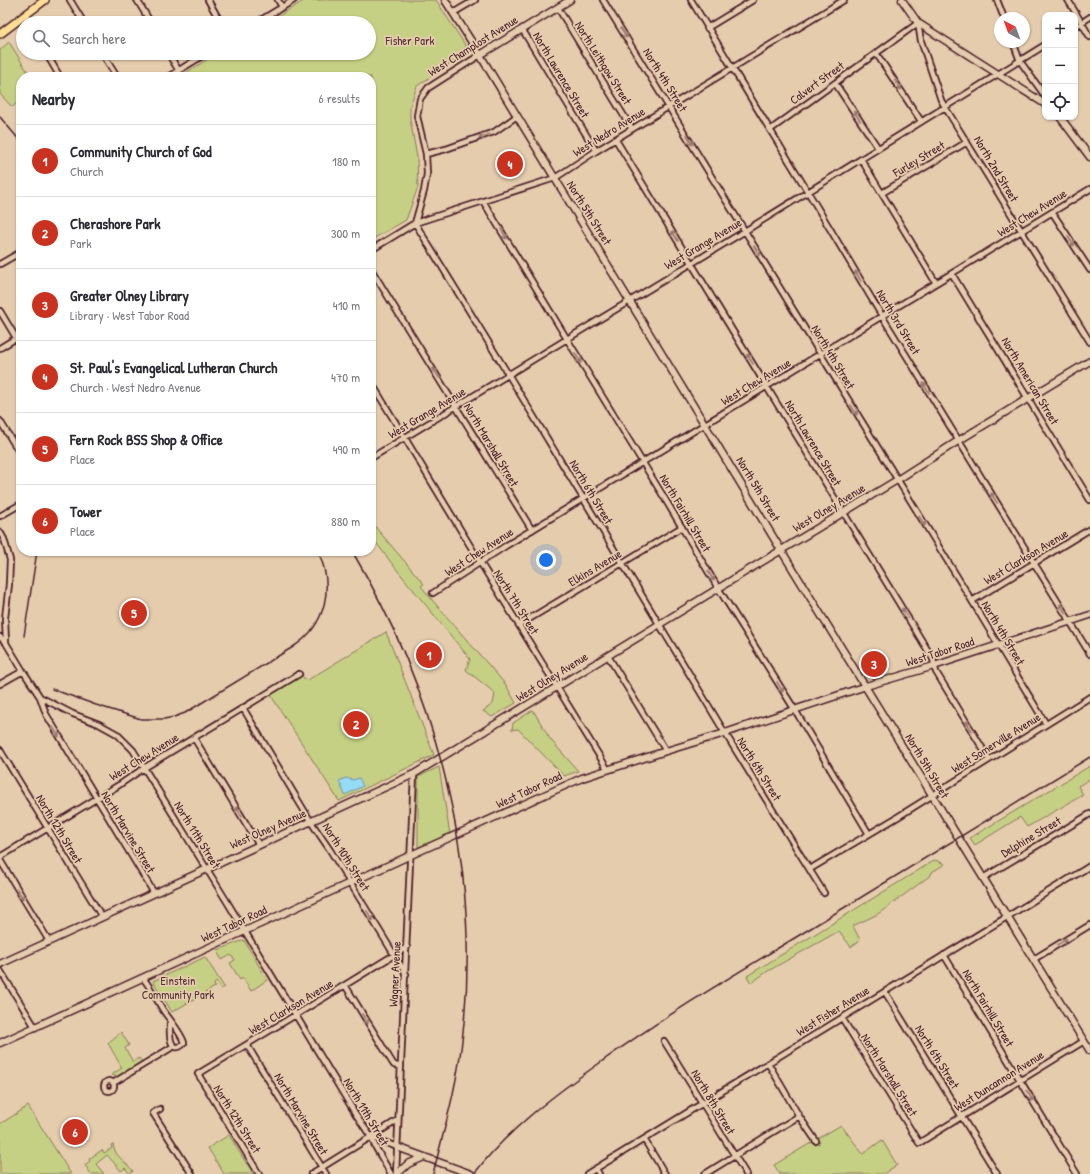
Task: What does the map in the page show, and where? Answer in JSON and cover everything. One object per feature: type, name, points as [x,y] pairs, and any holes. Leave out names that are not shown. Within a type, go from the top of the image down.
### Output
[{"type":"main road","points":[[24,16],[45,0]]},
{"type":"main road","points":[[0,34],[16,22]]},
{"type":"street","points":[[70,0],[79,16]]},
{"type":"street","points":[[137,0],[146,16]]},
{"type":"street","points":[[208,0],[217,16]]},
{"type":"street","points":[[278,0],[282,7]]},
{"type":"street","points":[[267,16],[294,0]]},
{"type":"street","name":"North 5th Street","points":[[445,0],[706,424],[781,550],[1090,1051]]},
{"type":"street","points":[[453,13],[475,0]]},
{"type":"street","name":"West Champlost Avenue","points":[[426,154],[417,116],[420,99],[429,87],[451,72],[570,0]]},
{"type":"street","name":"North 4th Street","points":[[604,0],[1046,724]]},
{"type":"street","name":"North 3rd Street","points":[[690,0],[958,441],[1090,654]]},
{"type":"street","points":[[708,28],[753,0]]},
{"type":"street","name":"West Nedro Avenue","points":[[376,247],[415,223],[555,178],[596,151],[844,0]]},
{"type":"street","name":"North 2nd Street","points":[[902,0],[918,22],[921,41],[941,100],[1090,342]]},
{"type":"street","points":[[997,0],[1002,12]]},
{"type":"street","points":[[1068,0],[1090,37]]},
{"type":"street","name":"North Leithgow Street","points":[[558,8],[632,129]]},
{"type":"street","points":[[1078,25],[1090,17]]},
{"type":"street","points":[[918,22],[1042,102]]},
{"type":"street","name":"Calvert Street","points":[[770,130],[918,22]]},
{"type":"street","name":"North Lawrence Street","points":[[522,29],[596,151]]},
{"type":"street","name":"West Grange Avenue","points":[[376,455],[745,231],[1042,47]]},
{"type":"street","points":[[1015,48],[1020,61],[1042,92]]},
{"type":"street","points":[[876,53],[921,121]]},
{"type":"street","points":[[50,60],[57,72]]},
{"type":"street","points":[[106,60],[114,72]]},
{"type":"street","points":[[173,60],[179,70]]},
{"type":"street","points":[[176,72],[195,60]]},
{"type":"street","points":[[835,83],[878,148]]},
{"type":"street","points":[[415,223],[427,174],[426,154],[494,132],[517,116]]},
{"type":"street","points":[[1062,120],[1090,157]]},
{"type":"street","name":"North Lawrence Street","points":[[616,140],[933,659],[936,672],[989,759]]},
{"type":"street","name":"Furley Street","points":[[882,193],[967,142]]},
{"type":"street","points":[[861,159],[936,283]]},
{"type":"street","name":"West Chew Avenue","points":[[433,593],[532,530],[1090,189]]},
{"type":"street","name":"North Fairhill Street","points":[[484,201],[718,588],[795,710],[869,834]]},
{"type":"street","points":[[1052,212],[1090,270]]},
{"type":"street","name":"North 6th Street","points":[[415,223],[824,893]]},
{"type":"street","points":[[0,264],[16,255]]},
{"type":"street","name":"North American Street","points":[[952,274],[1090,500]]},
{"type":"street","name":"North Marshall Street","points":[[376,277],[532,530]]},
{"type":"street","points":[[0,311],[16,338],[0,348]]},
{"type":"street","name":"West Olney Avenue","points":[[0,964],[414,774],[1090,361]]},
{"type":"street","name":"North 7th Street","points":[[376,390],[608,770]]},
{"type":"street","points":[[0,421],[16,447]]},
{"type":"street","points":[[0,516],[16,507]]},
{"type":"street","name":"Elkins Avenue","points":[[519,625],[682,527]]},
{"type":"street","name":"West Clarkson Avenue","points":[[972,601],[1090,529]]},
{"type":"street","name":"North 11th Street","points":[[0,532],[4,539],[10,560],[5,618],[6,643],[23,671],[40,697],[73,714],[99,724],[117,734],[133,750],[371,1137],[391,1174]]},
{"type":"street","name":"West Tabor Road","points":[[0,1043],[582,778],[1090,615]]},
{"type":"street","points":[[0,637],[6,643]]},
{"type":"street","points":[[608,656],[666,751]]},
{"type":"street","points":[[0,684],[23,671]]},
{"type":"street","name":"West Chew Avenue","points":[[0,857],[299,674]]},
{"type":"street","name":"North Marvine Street","points":[[40,697],[46,714],[154,893]]},
{"type":"street","name":"West Somerville Avenue","points":[[810,869],[1090,697]]},
{"type":"street","name":"North 10th Street","points":[[243,708],[311,822],[330,850],[406,974]]},
{"type":"street","points":[[194,738],[259,845]]},
{"type":"street","name":"North 12th Street","points":[[0,750],[102,917]]},
{"type":"street","name":"Wagner Avenue","points":[[396,1174],[414,774]]},
{"type":"street","name":"Delphine Street","points":[[983,878],[1090,814]]},
{"type":"street","points":[[0,860],[49,941]]},
{"type":"street","name":"West Fisher Avenue","points":[[587,1174],[1090,866]]},
{"type":"street","points":[[1034,959],[1090,925]]},
{"type":"street","points":[[394,955],[407,947]]},
{"type":"street","name":"West Clarkson Avenue","points":[[198,1074],[394,955]]},
{"type":"street","name":"North Fairhill Street","points":[[944,955],[1077,1174]]},
{"type":"street","points":[[0,970],[35,1027]]},
{"type":"street","points":[[113,1083],[174,1046],[180,1047],[183,1044],[184,1040],[143,978]]},
{"type":"street","points":[[345,986],[394,1065],[401,1067]]},
{"type":"street","name":"North 6th Street","points":[[885,992],[997,1174]]},
{"type":"street","name":"North Marshall Street","points":[[842,1018],[919,1143]]},
{"type":"street","points":[[170,1020],[170,1041],[174,1046]]},
{"type":"street","name":"West Duncannon Avenue","points":[[919,1143],[1090,1038]]},
{"type":"street","name":"North 8th Street","points":[[664,1041],[746,1174]]},
{"type":"street","name":"North Marvine Street","points":[[247,1045],[326,1174]]},
{"type":"street","points":[[768,1063],[799,1116],[816,1141]]},
{"type":"street","name":"North 12th Street","points":[[198,1074],[259,1174]]},
{"type":"street","points":[[160,1109],[153,1113],[192,1174]]},
{"type":"street","points":[[705,1174],[799,1116]]},
{"type":"street","points":[[311,1174],[398,1120]]},
{"type":"street","points":[[371,1137],[471,1174]]},
{"type":"street","points":[[644,1139],[665,1174]]},
{"type":"street","points":[[396,1174],[408,1164],[424,1157]]},
{"type":"street","points":[[596,1169],[599,1174]]},
{"type":"green space","name":"Fisher Park","points":[[305,0],[436,0],[469,51],[417,86],[410,106],[410,119],[417,157],[418,187],[406,220],[376,237],[376,72],[187,72],[207,60],[376,60],[376,16],[279,16]]},
{"type":"green space","points":[[9,42],[16,53],[16,60],[20,60],[28,72],[16,72],[16,104],[12,107],[0,94],[0,50]]},
{"type":"green space","points":[[376,528],[424,584],[421,586],[433,601],[506,685],[516,703],[492,717],[483,711],[493,704],[495,693],[466,670],[470,659],[376,543]]},
{"type":"green space","points":[[386,632],[434,755],[339,801],[270,694],[301,674],[306,681]]},
{"type":"green space","points":[[533,710],[550,739],[578,771],[564,776],[518,729],[512,730],[513,723]]},
{"type":"green space","points":[[1090,766],[1090,779],[1078,786],[1083,795],[1027,827],[1020,817],[975,845],[970,838]]},
{"type":"green space","points":[[439,767],[450,835],[418,847],[418,777]]},
{"type":"green space","points":[[935,860],[945,864],[932,872],[931,875],[878,914],[853,926],[860,940],[851,947],[839,931],[768,971],[751,983],[747,976]]},
{"type":"green space","points":[[244,940],[267,980],[251,991],[243,978],[240,980],[230,963],[235,960],[231,955],[222,960],[218,950]]},
{"type":"green space","name":"Einstein Community Park","points":[[205,957],[224,987],[221,989],[217,982],[214,984],[215,987],[172,1012],[153,981]]},
{"type":"green space","points":[[121,1032],[129,1045],[125,1048],[133,1062],[139,1058],[143,1063],[120,1077],[111,1075],[122,1068],[108,1043]]},
{"type":"green space","points":[[28,1106],[71,1174],[0,1174],[0,1123]]},
{"type":"green space","points":[[841,1125],[863,1154],[882,1140],[897,1165],[883,1174],[780,1174],[774,1165]]},
{"type":"green space","points":[[229,1135],[253,1174],[224,1174],[208,1148]]},
{"type":"green space","points":[[113,1144],[118,1155],[133,1171],[130,1174],[125,1168],[121,1171],[107,1155],[96,1164],[104,1174],[91,1174],[85,1165],[90,1161],[89,1159],[102,1150],[104,1153],[112,1148],[111,1145]]},
{"type":"water","points":[[346,778],[353,780],[359,778],[363,786],[345,795],[339,781]]},
{"type":"railway","points":[[0,117],[16,136]]},
{"type":"railway","points":[[24,636],[36,556]]},
{"type":"railway","points":[[52,689],[141,719],[164,719],[185,713],[293,647],[314,628],[324,604],[326,591],[326,578],[320,556]]},
{"type":"railway","points":[[355,556],[383,607],[409,665],[431,725],[448,787],[459,850],[466,913],[467,977],[462,1041],[454,1091],[433,1174]]},
{"type":"railway","points":[[474,1174],[500,1144],[545,1103],[642,1033],[717,985],[1090,757]]},
{"type":"place","name":"St. Paul's Evangelical Lutheran Church","points":[[510,164]]},
{"type":"place","name":"Fern Rock BSS Shop & Office","points":[[134,613]]},
{"type":"place","name":"Community Church of God","points":[[429,655]]},
{"type":"place","name":"Greater Olney Library","points":[[874,664]]},
{"type":"place","name":"Cherashore Park","points":[[356,724]]},
{"type":"place","name":"Tower","points":[[75,1132]]}]
